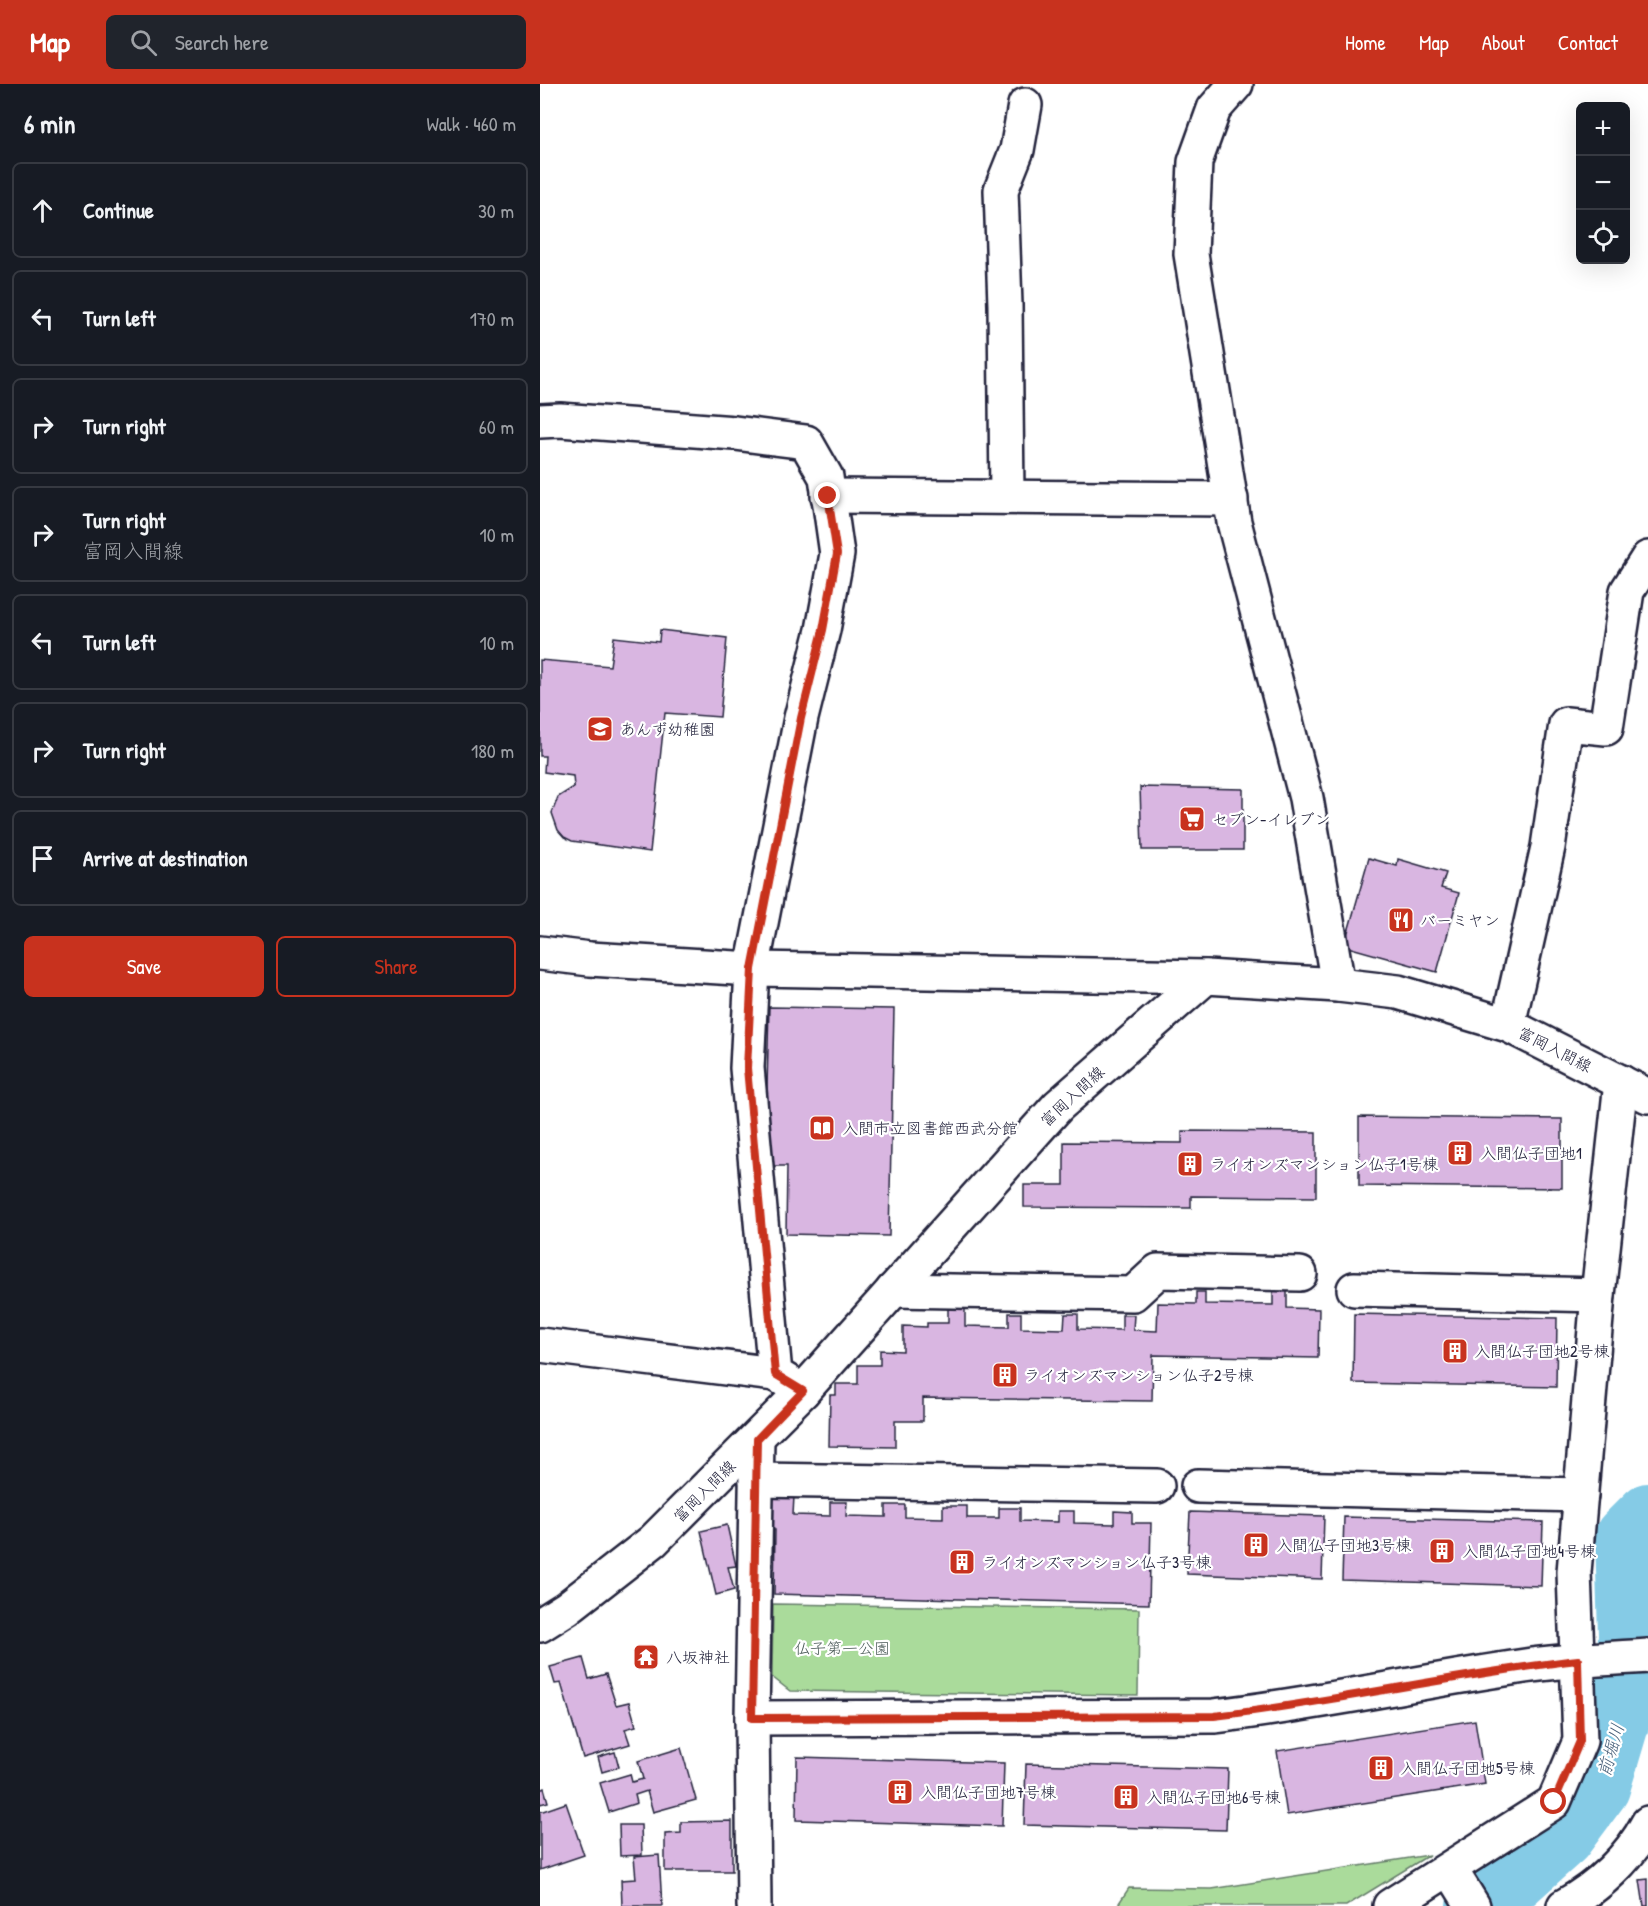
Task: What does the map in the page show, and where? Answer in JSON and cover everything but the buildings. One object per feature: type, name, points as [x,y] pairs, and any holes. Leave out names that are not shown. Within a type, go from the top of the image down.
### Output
[{"type":"street","points":[[1236,84],[1214,109],[1195,162],[1191,254],[1234,522],[1306,798],[1338,985]]},
{"type":"street","points":[[1007,497],[1005,305],[1000,190],[1017,150],[1026,105]]},
{"type":"street","points":[[540,421],[560,420],[735,433],[806,442],[826,477],[837,554],[823,630],[801,718],[752,969],[747,1068],[775,1374]]},
{"type":"street","points":[[828,496],[1231,499]]},
{"type":"street","points":[[1508,1025],[1548,847],[1566,724],[1606,728],[1627,591],[1648,558]]},
{"type":"street","points":[[540,953],[752,969],[1206,977]]},
{"type":"street","name":"富岡入間線","points":[[540,1626],[567,1608],[653,1541],[803,1391],[1058,1106],[1206,977],[1338,985],[1398,992],[1508,1025],[1635,1089]]},
{"type":"street","points":[[1390,1906],[1554,1802],[1580,1741],[1584,1660],[1574,1572],[1598,1295],[1635,1089]]},
{"type":"street","points":[[893,1290],[1133,1294],[1158,1271],[1300,1274]]},
{"type":"street","points":[[1354,1289],[1598,1295]]},
{"type":"street","points":[[540,1345],[775,1374],[803,1391]]},
{"type":"street","points":[[754,1906],[752,1718],[757,1439]]},
{"type":"street","points":[[756,1480],[1157,1486]]},
{"type":"street","points":[[1198,1486],[1581,1495]]},
{"type":"street","points":[[752,1718],[1214,1716],[1272,1709],[1526,1666],[1647,1656]]},
{"type":"street","points":[[1564,1906],[1584,1895],[1606,1876],[1646,1832]]},
{"type":"street","points":[[1450,1869],[1473,1906]]},
{"type":"green space","name":"仏子第一公園","points":[[773,1604],[1139,1609],[1138,1695],[790,1691],[772,1677]]},
{"type":"green space","points":[[1429,1855],[1346,1906],[1117,1906],[1129,1888],[1212,1889]]},
{"type":"waterway","name":"前堀川","points":[[1476,1906],[1506,1889],[1563,1838],[1600,1788],[1625,1704],[1628,1635],[1625,1536],[1648,1513]]},
{"type":"place","name":"あんず幼稚園","points":[[600,729]]},
{"type":"place","name":"セブン-イレブン","points":[[1192,819]]},
{"type":"place","name":"バーミヤン","points":[[1401,920]]},
{"type":"place","name":"入間市立図書館西武分館","points":[[822,1128]]},
{"type":"place","name":"入間仏子団地1","points":[[1460,1153]]},
{"type":"place","name":"ライオンズマンション仏子1号棟","points":[[1190,1164]]},
{"type":"place","name":"入間仏子団地2号棟","points":[[1455,1351]]},
{"type":"place","name":"ライオンズマンション仏子2号棟","points":[[1005,1375]]},
{"type":"place","name":"入間仏子団地3号棟","points":[[1256,1545]]},
{"type":"place","name":"入間仏子団地4号棟","points":[[1442,1551]]},
{"type":"place","name":"ライオンズマンション仏子3号棟","points":[[962,1562]]},
{"type":"place","name":"八坂神社","points":[[646,1657]]},
{"type":"place","name":"入間仏子団地5号棟","points":[[1381,1768]]},
{"type":"place","name":"入間仏子団地7号棟","points":[[900,1792]]},
{"type":"place","name":"入間仏子団地6号棟","points":[[1126,1797]]},
{"type":"route","points":[[828,496],[837,554],[823,630],[801,718],[752,969],[747,1068],[775,1374],[803,1391],[757,1439],[752,1718],[1214,1716],[1272,1709],[1526,1666],[1578,1660],[1580,1741],[1554,1802]]}]
